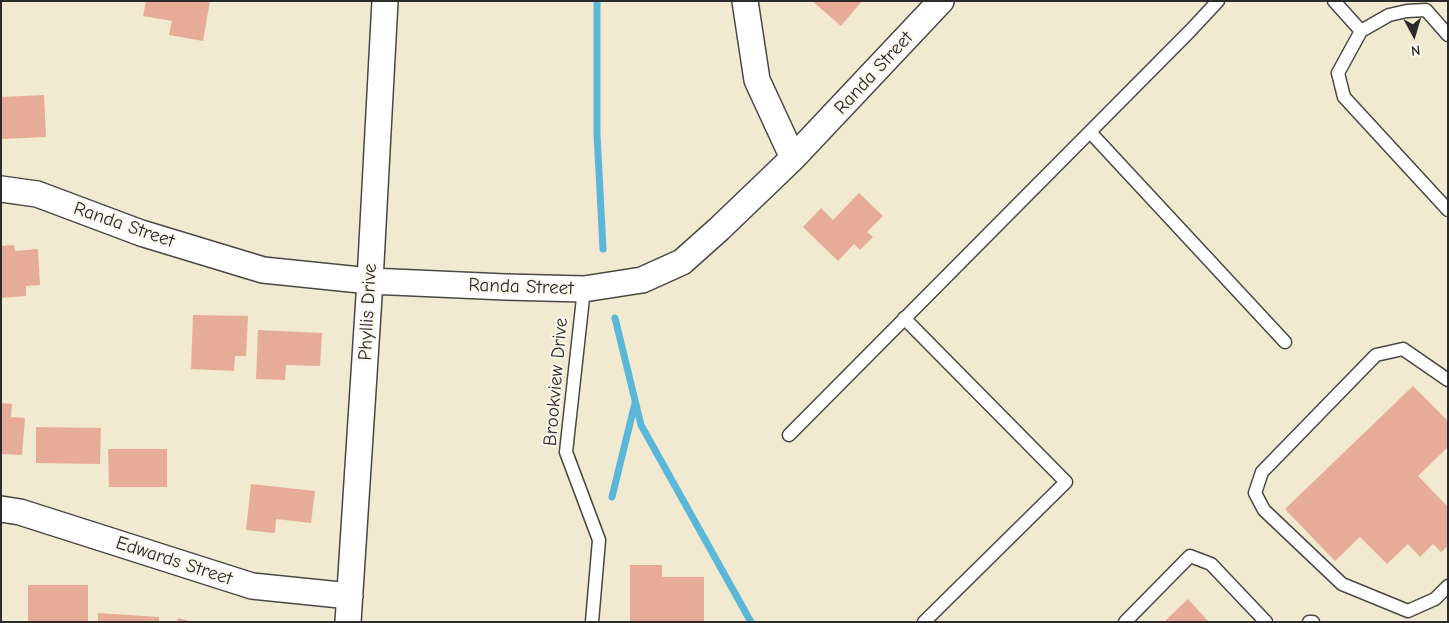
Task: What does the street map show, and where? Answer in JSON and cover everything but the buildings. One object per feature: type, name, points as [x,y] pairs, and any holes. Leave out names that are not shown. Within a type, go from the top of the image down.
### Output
[{"type":"street","name":"Phyllis Drive","points":[[348,622],[370,281],[385,1]]},
{"type":"street","points":[[745,1],[756,80],[793,158]]},
{"type":"street","name":"Randa Street","points":[[1,189],[37,194],[141,234],[262,270],[370,281],[505,288],[584,289],[642,280],[682,262],[719,230],[793,158],[942,1]]},
{"type":"street","name":"Edwards Street","points":[[1,509],[20,512],[252,586],[350,596]]},
{"type":"lane","points":[[788,435],[1218,1]]},
{"type":"lane","points":[[1334,1],[1361,31]]},
{"type":"lane","points":[[1448,35],[1426,10],[1407,10],[1389,15],[1361,31],[1338,73],[1344,97],[1448,210]]},
{"type":"lane","points":[[1090,132],[1285,342]]},
{"type":"lane","name":"Brookview Drive","points":[[584,289],[566,452],[599,540],[592,622]]},
{"type":"lane","points":[[904,318],[1066,482],[924,622]]},
{"type":"lane","points":[[1448,380],[1403,348],[1376,355],[1262,472],[1256,493],[1264,510],[1342,584],[1408,611],[1435,600],[1448,586]]},
{"type":"lane","points":[[1125,622],[1190,556],[1211,564],[1266,622]]},
{"type":"waterway","points":[[597,1],[597,134],[603,249]]},
{"type":"waterway","points":[[615,318],[641,425],[751,622]]},
{"type":"waterway","points":[[612,497],[635,403]]}]
